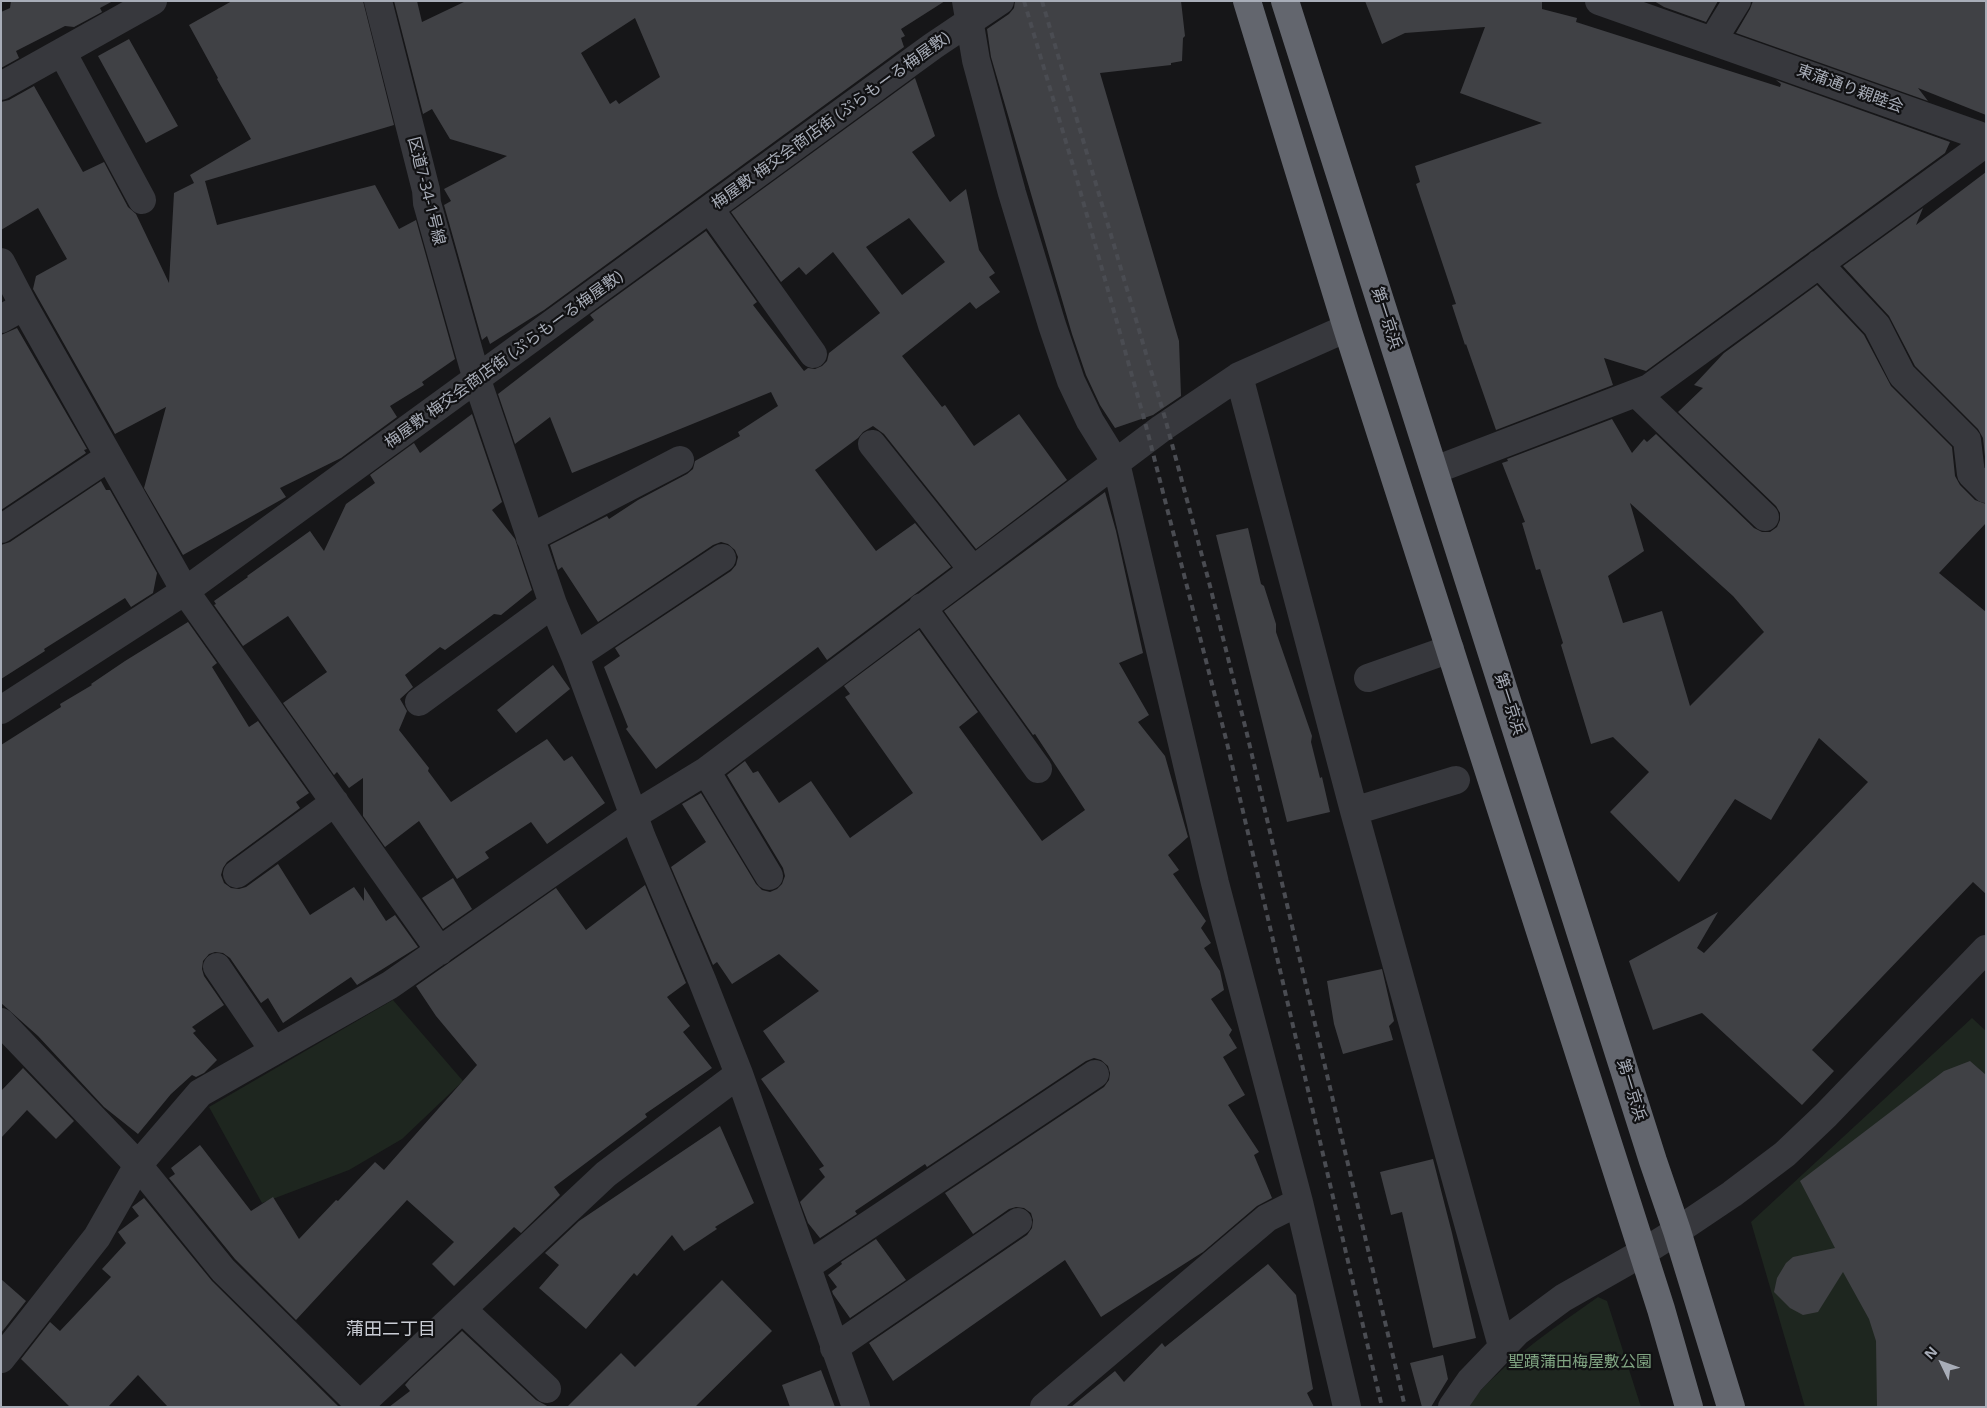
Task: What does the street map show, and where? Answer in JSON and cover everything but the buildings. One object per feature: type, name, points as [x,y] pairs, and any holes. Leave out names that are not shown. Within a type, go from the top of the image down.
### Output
[{"type":"highway","points":[[1247,1],[1347,328],[1689,1407]]},
{"type":"highway","name":"第一京浜","points":[[1285,1],[1677,1231],[1731,1407]]},
{"type":"street","points":[[1,86],[62,52],[116,10],[153,1]]},
{"type":"street","name":"区道7-34-1号線","points":[[378,1],[428,203],[477,380],[530,538],[553,604],[575,656],[634,815],[739,1074],[856,1407]]},
{"type":"street","name":"梅屋敷 梅交会商店街 (ぷらもーる梅屋敷)","points":[[1,710],[185,591],[477,380],[710,209],[968,11],[1000,1]]},
{"type":"street","name":"東蒲通り親睦会","points":[[1599,1],[1978,135],[1986,142]]},
{"type":"street","points":[[1713,40],[1737,1]]},
{"type":"street","points":[[968,11],[981,79],[1012,193],[1052,326],[1090,422],[1116,463],[1215,883],[1299,1202],[1347,1407]]},
{"type":"street","points":[[62,52],[142,200]]},
{"type":"street","points":[[1435,470],[1649,388],[1986,142]]},
{"type":"street","points":[[710,209],[813,354]]},
{"type":"street","points":[[1,262],[13,313],[109,457],[185,591],[440,952]]},
{"type":"street","points":[[1819,264],[1877,326],[1902,375],[1968,440],[1971,474],[1986,489]]},
{"type":"street","points":[[1,1359],[97,1237],[138,1165],[200,1093],[390,986],[634,815],[706,771],[972,569],[1162,428],[1239,376],[1347,328]]},
{"type":"street","points":[[1239,376],[1354,811],[1502,1346]]},
{"type":"street","points":[[1636,393],[1765,517]]},
{"type":"street","points":[[872,444],[972,569]]},
{"type":"street","points":[[1,529],[109,457]]},
{"type":"street","points":[[530,538],[680,460]]},
{"type":"street","points":[[575,656],[722,558]]},
{"type":"street","points":[[419,702],[553,604]]},
{"type":"street","points":[[922,607],[1038,769]]},
{"type":"street","points":[[1368,678],[1450,649]]},
{"type":"street","points":[[706,771],[769,876]]},
{"type":"street","points":[[1354,811],[1456,780]]},
{"type":"street","points":[[237,874],[335,802]]},
{"type":"street","points":[[1452,1407],[1470,1381],[1517,1332],[1563,1298],[1642,1254],[1677,1231],[1732,1194],[1785,1154],[1826,1116],[1986,949]]},
{"type":"street","points":[[217,967],[274,1051]]},
{"type":"street","points":[[1,1022],[138,1165],[223,1270],[361,1406],[606,1174],[739,1074]]},
{"type":"street","points":[[807,1266],[1095,1074]]},
{"type":"street","points":[[1044,1407],[1267,1218],[1299,1202]]},
{"type":"street","points":[[834,1348],[1018,1222]]},
{"type":"street","points":[[462,1309],[547,1389]]},
{"type":"green space","points":[[393,1000],[463,1081],[402,1139],[349,1170],[262,1203],[209,1107]]},
{"type":"green space","points":[[1972,1018],[1986,1031],[1986,1407],[1805,1407],[1751,1222]]},
{"type":"green space","name":"聖蹟蒲田梅屋敷公園","points":[[1598,1297],[1607,1301],[1641,1407],[1466,1407],[1511,1362]]},
{"type":"railway","points":[[1024,1],[1074,169],[1145,422],[1227,743],[1382,1407]]},
{"type":"railway","points":[[1042,1],[1165,418],[1209,582],[1247,734],[1405,1407]]},
{"type":"district","name":"蒲田二丁目","points":[[391,1330]]}]
